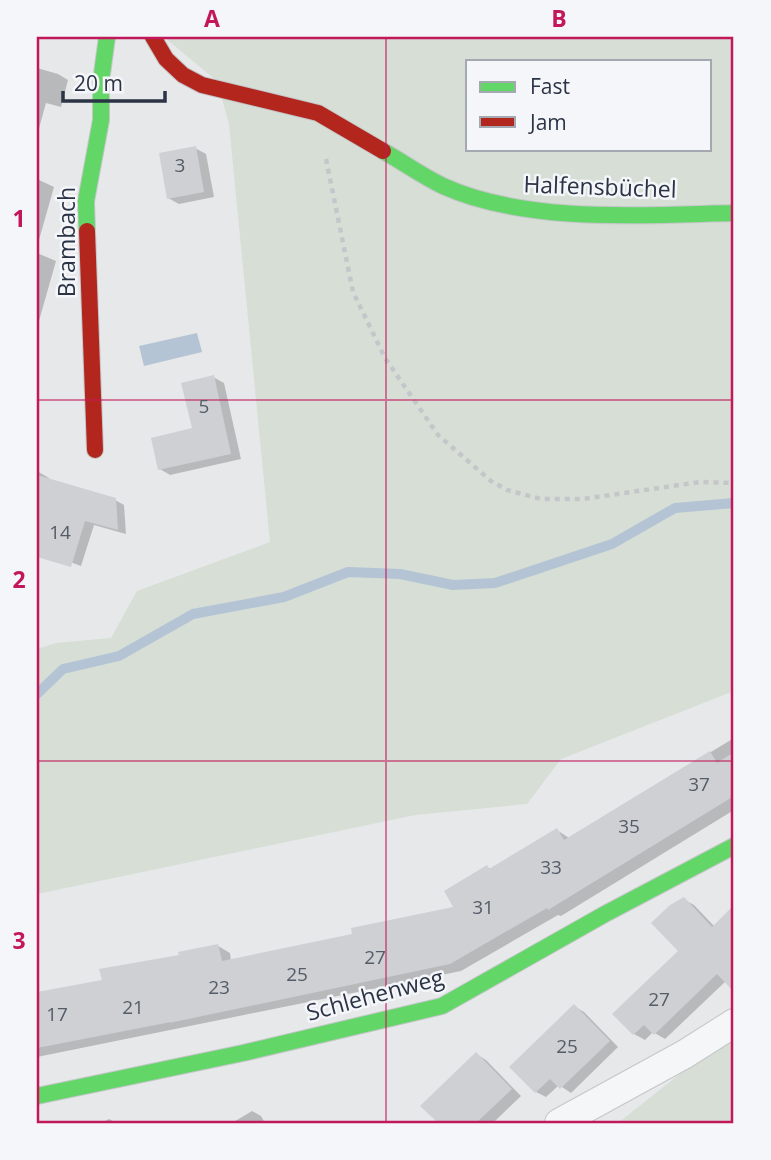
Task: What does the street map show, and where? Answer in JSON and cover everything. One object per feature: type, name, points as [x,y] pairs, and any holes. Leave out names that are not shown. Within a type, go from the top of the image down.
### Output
[{"type":"street","name":"Brambach","points":[[94,450],[86,201],[101,120],[101,81],[107,37]]},
{"type":"street","points":[[153,37],[169,63],[194,83],[210,90],[264,99],[318,113]]},
{"type":"street","name":"Halfensbüchel","points":[[318,113],[444,186],[514,207],[636,214],[734,213]]},
{"type":"street","name":"Schlehenweg","points":[[37,1097],[243,1053],[442,1006],[734,846]]},
{"type":"street","points":[[559,1123],[685,1054],[734,1023]]},
{"type":"path","points":[[318,113],[353,292],[385,358],[438,435],[491,481],[508,490],[541,499],[583,499],[700,482],[734,483]]},
{"type":"shaded area","points":[[164,37],[734,37],[734,691],[561,759],[527,804],[415,815],[37,894],[37,649],[56,643],[111,638],[137,591],[270,542],[229,124],[217,81]]},
{"type":"shaded area","points":[[734,1031],[734,1123],[618,1123]]},
{"type":"water","points":[[197,333],[202,352],[144,366],[139,346]]},
{"type":"building","points":[[196,146],[204,192],[167,199],[159,153]]},
{"type":"building","points":[[214,375],[231,454],[158,470],[151,438],[192,428],[181,383]]},
{"type":"building","points":[[37,475],[116,498],[118,530],[85,521],[71,567],[37,557]]},
{"type":"building","points":[[710,751],[717,763],[734,752],[734,796],[548,910],[547,908],[450,964],[37,1048],[37,992],[102,980],[99,969],[179,955],[178,952],[218,944],[222,961],[352,934],[351,928],[453,907],[444,891],[487,865],[489,869],[557,828],[564,840]]},
{"type":"building","points":[[684,897],[712,927],[734,905],[734,992],[717,974],[654,1035],[644,1025],[633,1035],[612,1014],[678,951],[651,923],[670,905]]},
{"type":"building","points":[[574,1004],[610,1041],[560,1089],[550,1079],[535,1093],[509,1067]]},
{"type":"building","points":[[476,1052],[512,1089],[476,1123],[438,1123],[420,1106]]},
{"type":"waterway","points":[[37,694],[63,669],[119,656],[193,614],[284,597],[348,572],[400,574],[453,585],[495,583],[612,544],[675,508],[734,503]]},
{"type":"traffic: fast","points":[[87,231],[86,201],[101,120],[101,81],[107,37]]},
{"type":"traffic: fast","points":[[383,151],[443,186],[511,207],[586,214],[734,213]]},
{"type":"traffic: fast","points":[[37,1096],[243,1053],[442,1006],[605,914],[734,846]]},
{"type":"traffic: jam","points":[[153,37],[166,59],[183,75],[202,85],[318,113],[383,151]]},
{"type":"traffic: jam","points":[[87,231],[95,450]]}]
